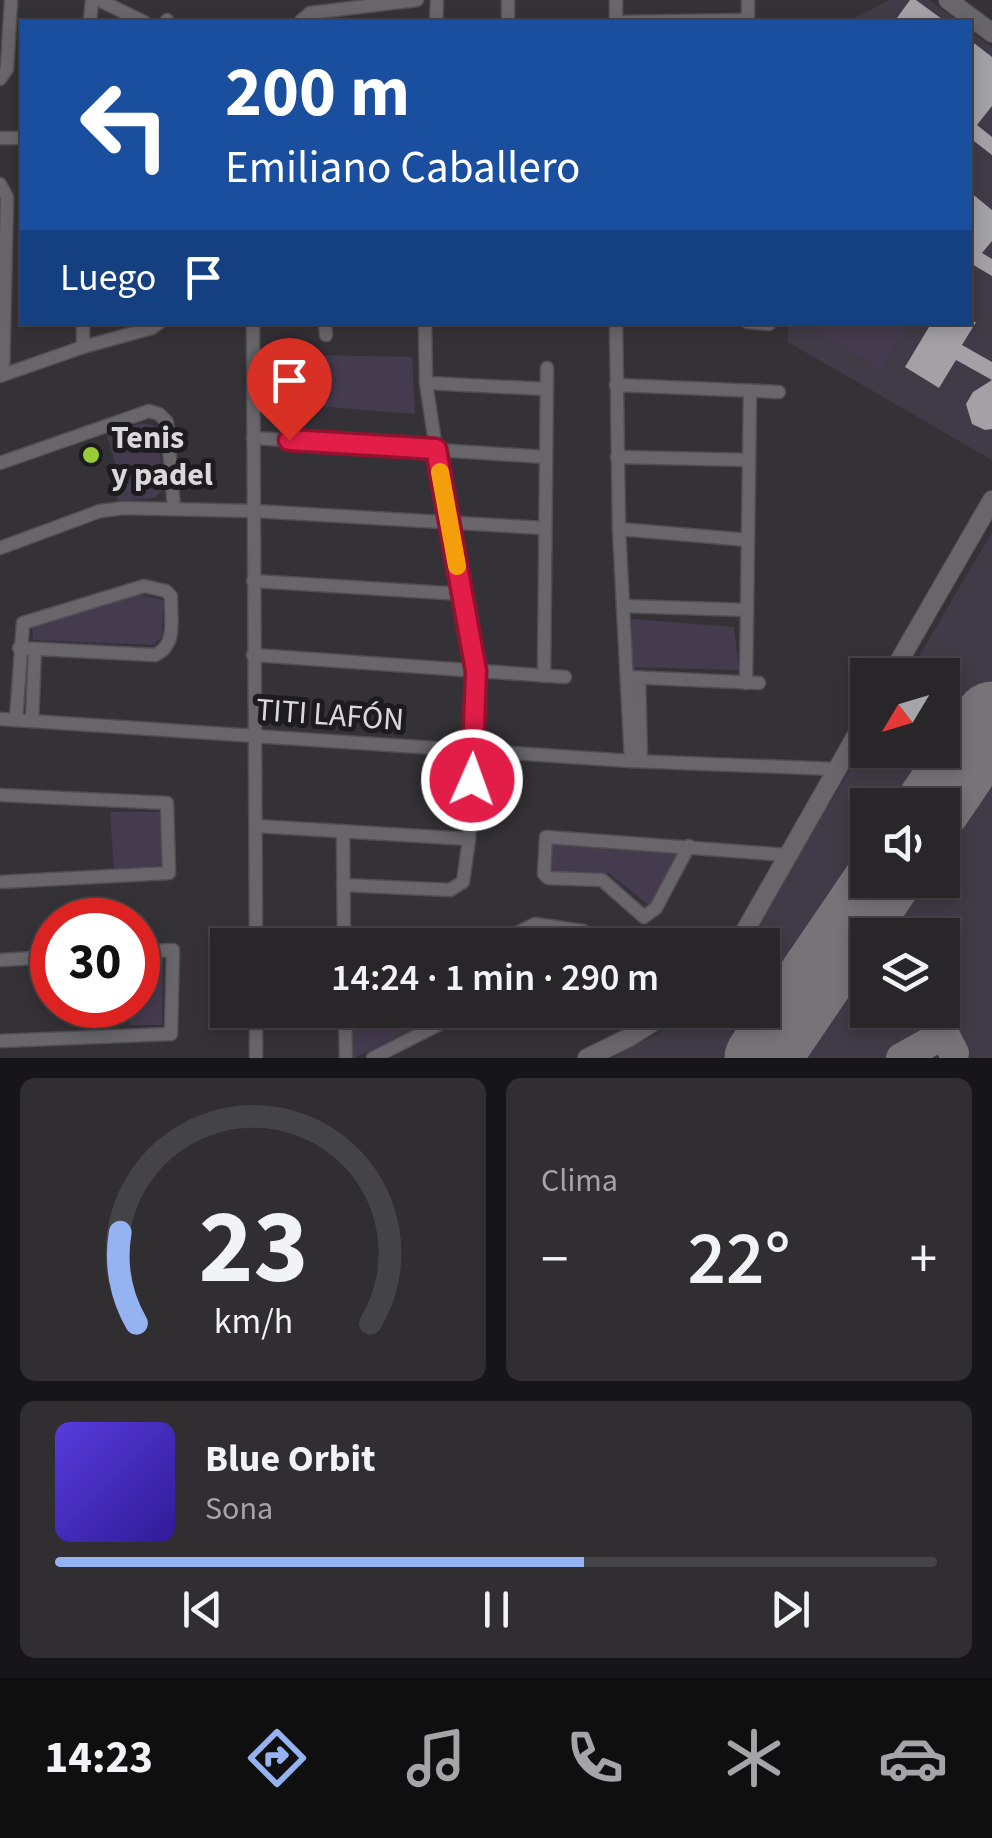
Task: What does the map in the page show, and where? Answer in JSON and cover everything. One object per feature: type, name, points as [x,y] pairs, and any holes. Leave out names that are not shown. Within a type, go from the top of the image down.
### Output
[{"type":"street","points":[[0,79],[7,70],[11,0]]},
{"type":"street","points":[[95,0],[140,20]]},
{"type":"street","points":[[302,20],[310,14],[417,0]]},
{"type":"street","points":[[948,0],[992,33]]},
{"type":"street","points":[[969,0],[992,18]]},
{"type":"street","points":[[0,184],[7,197],[2,375],[156,325]]},
{"type":"street","points":[[83,325],[83,347]]},
{"type":"street","points":[[253,325],[256,928]]},
{"type":"street","points":[[344,885],[450,890],[463,882],[470,839],[476,671],[426,383],[425,325]]},
{"type":"street","points":[[616,325],[619,529],[623,606],[633,678],[636,761]]},
{"type":"street","points":[[544,676],[547,368]]},
{"type":"street","points":[[426,383],[546,390]]},
{"type":"street","points":[[616,385],[779,392]]},
{"type":"street","points":[[633,678],[752,683],[747,610],[750,392]]},
{"type":"street","points":[[0,463],[149,411],[160,414],[166,422],[174,509]]},
{"type":"street","points":[[253,438],[544,457]]},
{"type":"street","points":[[617,457],[749,460]]},
{"type":"street","points":[[901,658],[992,500]]},
{"type":"street","points":[[0,548],[100,511],[253,511],[544,528]]},
{"type":"street","points":[[619,529],[748,540]]},
{"type":"street","points":[[253,581],[462,594]]},
{"type":"street","points":[[16,720],[20,648],[23,623],[144,586],[166,591],[170,596],[170,643],[156,654],[20,648]]},
{"type":"street","points":[[623,606],[747,610]]},
{"type":"street","points":[[32,721],[34,649]]},
{"type":"street","points":[[253,655],[565,677]]},
{"type":"street","name":"TITI LAFÓN","points":[[0,719],[636,761],[836,770]]},
{"type":"street","points":[[746,928],[850,746]]},
{"type":"street","points":[[0,795],[167,802],[169,873],[0,882]]},
{"type":"street","points":[[256,826],[470,839]]},
{"type":"street","points":[[343,831],[344,928]]},
{"type":"street","points":[[689,846],[656,908],[644,916],[602,880],[548,878],[544,874],[546,837],[689,846],[787,855]]},
{"type":"street","points":[[526,928],[534,924],[563,928]]},
{"type":"street","points":[[0,1042],[171,1034],[174,950],[160,951]]},
{"type":"street","points":[[0,960],[30,958]]},
{"type":"street","points":[[256,1028],[256,1058]]},
{"type":"street","points":[[345,1028],[346,1058]]},
{"type":"street","points":[[373,1058],[431,1028]]},
{"type":"street","points":[[587,1058],[639,1028]]},
{"type":"shaded area","points":[[889,0],[929,0],[956,20],[850,20]]},
{"type":"shaded area","points":[[972,33],[992,48],[992,460],[788,342],[788,325],[972,325]]},
{"type":"shaded area","points":[[816,325],[907,325],[881,369],[813,330]]},
{"type":"shaded area","points":[[317,355],[412,357],[415,414],[317,406]]},
{"type":"shaded area","points":[[141,423],[160,427],[162,490],[155,498],[118,501],[111,468],[116,465],[107,436]]},
{"type":"shaded area","points":[[992,532],[992,1058],[612,1058],[667,1028],[780,1028],[780,928],[754,928],[851,768],[960,768],[960,658],[918,658]]},
{"type":"shaded area","points":[[137,594],[163,600],[162,637],[153,645],[33,640],[32,628]]},
{"type":"shaded area","points":[[632,619],[734,627],[739,670],[631,667]]},
{"type":"shaded area","points":[[110,812],[160,812],[163,865],[114,870]]},
{"type":"shaded area","points":[[550,842],[682,848],[651,907],[609,873],[547,872]]},
{"type":"shaded area","points":[[160,957],[163,957],[160,1025]]},
{"type":"shaded area","points":[[351,1028],[414,1028],[355,1058]]},
{"type":"building","points":[[910,0],[916,0],[943,20],[895,20]]},
{"type":"building","points":[[972,42],[992,57],[992,106],[977,125],[992,137],[992,155],[972,140]]},
{"type":"building","points":[[972,194],[992,210],[992,241],[982,253],[992,259],[992,276],[972,264]]},
{"type":"building","points":[[976,322],[962,345],[992,362],[992,380],[956,360],[939,388],[905,367],[930,325]]},
{"type":"building","points":[[992,380],[992,429],[985,430],[972,424],[966,404],[973,392]]},
{"type":"taxiway","points":[[874,898],[884,918]]},
{"type":"taxiway","points":[[941,1028],[954,1053]]},
{"type":"taxiway","points":[[901,1058],[944,1034]]},
{"type":"runway","points":[[945,788],[992,719]]},
{"type":"runway","points":[[762,1058],[871,898]]},
{"type":"slow traffic","points":[[440,472],[457,566]]},
{"type":"place","name":"Tenis y padel","points":[[91,455]]},
{"type":"route","points":[[289,440],[436,449],[476,671],[472,780]]}]
